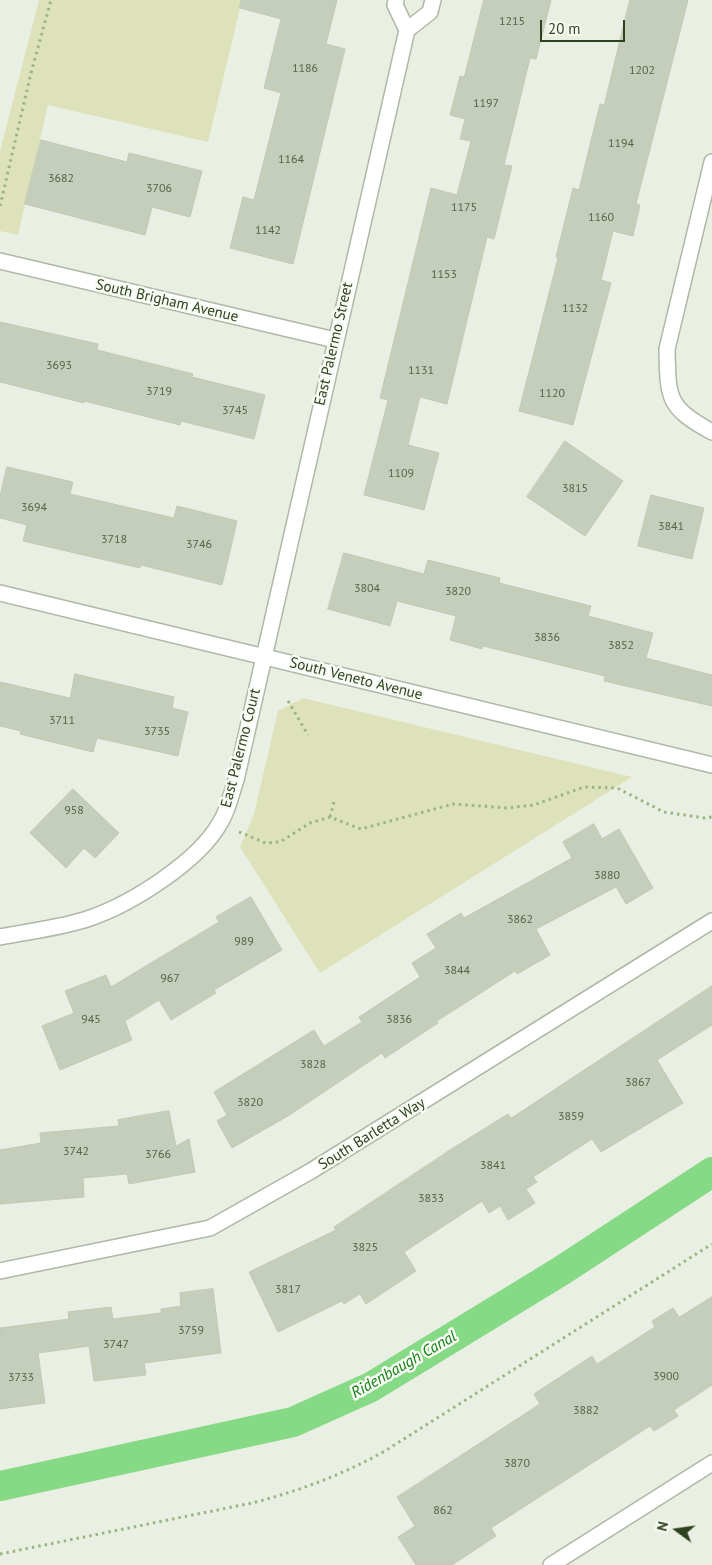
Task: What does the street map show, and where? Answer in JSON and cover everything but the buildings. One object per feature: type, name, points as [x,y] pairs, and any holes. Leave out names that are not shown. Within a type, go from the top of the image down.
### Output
[{"type":"street","points":[[396,0],[395,5],[407,30],[430,12],[433,0]]},
{"type":"street","name":"East Palermo Street","points":[[263,657],[407,30]]},
{"type":"street","points":[[712,162],[667,349],[668,377],[672,403],[690,420],[712,432]]},
{"type":"street","name":"South Brigham Avenue","points":[[0,261],[335,340]]},
{"type":"street","name":"South Veneto Avenue","points":[[0,593],[712,765]]},
{"type":"street","name":"East Palermo Court","points":[[0,937],[89,919],[114,908],[186,862],[201,850],[221,822],[236,780],[263,657]]},
{"type":"street","name":"South Barletta Way","points":[[0,1271],[210,1228],[312,1172],[712,921]]},
{"type":"street","points":[[551,1565],[712,1463]]},
{"type":"path","points":[[0,206],[31,73],[51,0]]},
{"type":"path","points":[[288,701],[308,735]]},
{"type":"path","points":[[239,831],[266,843],[280,842],[310,822],[330,817],[361,829],[453,804],[507,808],[534,805],[584,787],[616,788],[664,812],[705,818],[712,817]]},
{"type":"path","points":[[330,817],[334,802]]},
{"type":"path","points":[[0,1554],[252,1503],[293,1493],[346,1473],[385,1451],[712,1244]]},
{"type":"green space","points":[[39,0],[242,0],[208,142],[48,105],[18,235],[0,231],[0,151]]},
{"type":"green space","points":[[303,698],[632,777],[320,973],[240,847],[254,814],[278,711]]},
{"type":"waterway","name":"Ridenbaugh Canal","points":[[0,1486],[293,1422],[371,1387],[561,1271],[712,1172]]}]
